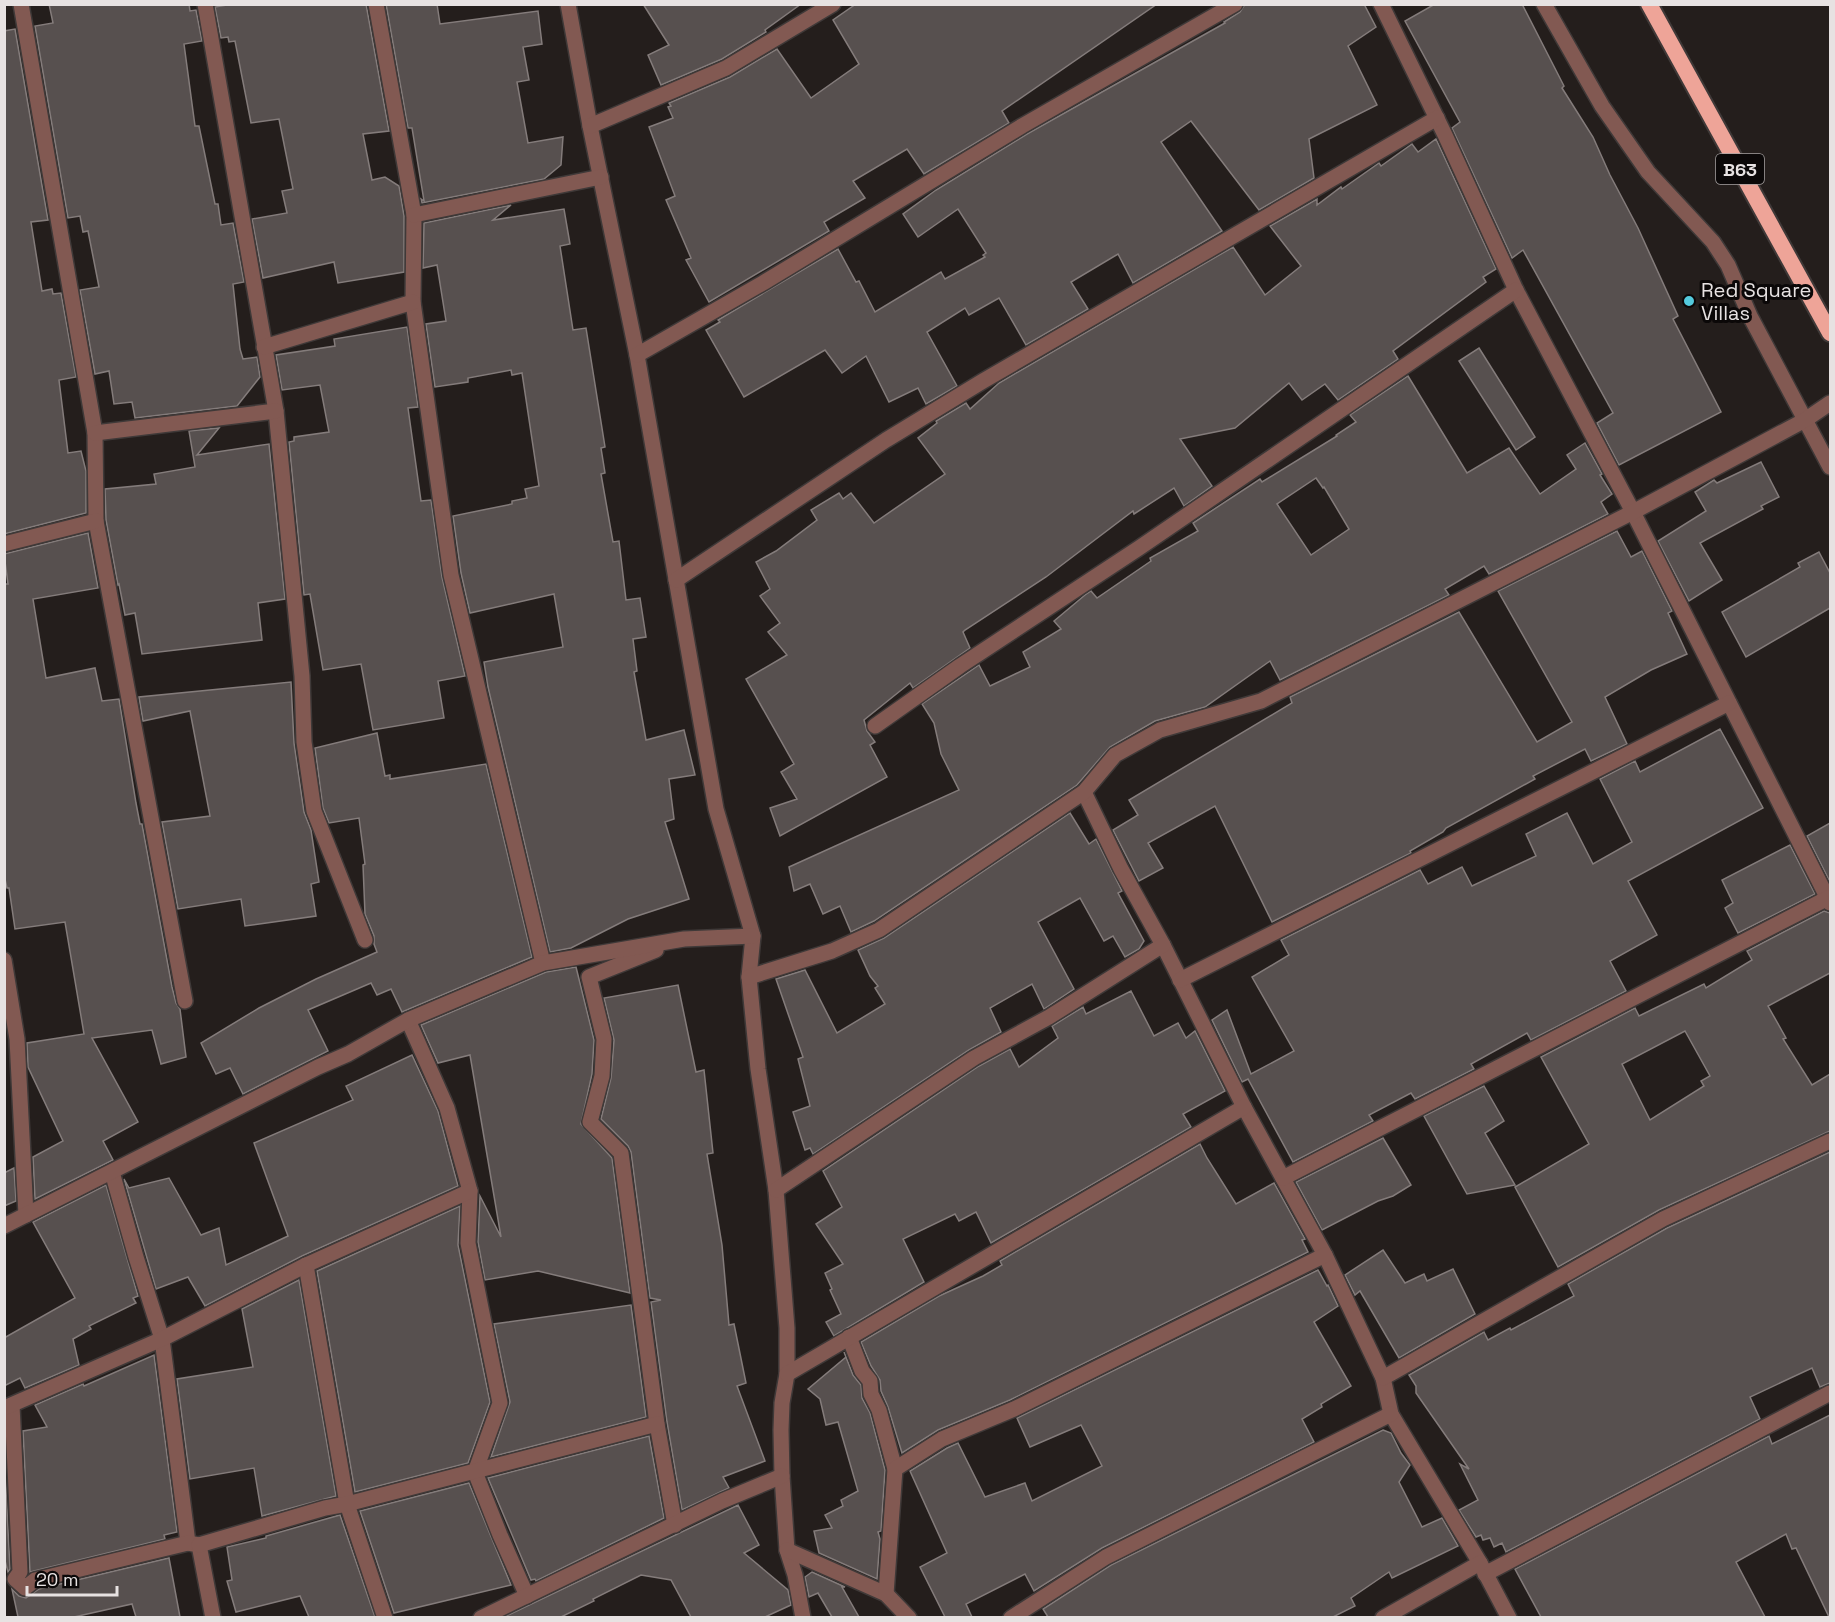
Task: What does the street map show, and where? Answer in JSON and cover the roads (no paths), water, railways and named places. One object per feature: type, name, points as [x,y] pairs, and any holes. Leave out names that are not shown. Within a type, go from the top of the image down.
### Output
[{"type":"highway","name":"B63","points":[[1649,4],[1830,333]]},
{"type":"street","points":[[21,4],[95,433],[96,520],[185,1001]]},
{"type":"street","points":[[205,4],[276,411],[302,676],[304,742],[314,811],[364,940]]},
{"type":"street","points":[[376,4],[414,215],[413,302],[451,575],[543,963]]},
{"type":"street","points":[[568,4],[590,126],[637,355],[716,809],[753,936],[749,977],[758,1069],[776,1190],[787,1328],[787,1374],[782,1403],[782,1476],[788,1550],[803,1617]]},
{"type":"street","points":[[590,126],[726,68],[833,4]]},
{"type":"street","points":[[637,355],[850,231],[1022,126],[1235,4]]},
{"type":"street","points":[[1283,1178],[1829,901],[1633,513],[1516,290],[1437,118],[1381,4]]},
{"type":"street","points":[[1544,4],[1602,106],[1648,172],[1713,242],[1728,265],[1750,316],[1830,467]]},
{"type":"street","points":[[676,580],[886,440],[983,381],[1437,118]]},
{"type":"street","points":[[414,215],[602,177]]},
{"type":"street","points":[[875,726],[960,666],[1139,548],[1516,290]]},
{"type":"street","points":[[264,347],[413,302]]},
{"type":"street","points":[[749,977],[832,951],[879,930],[1084,792],[1115,755],[1160,730],[1261,700],[1633,513],[1805,420],[1830,403]]},
{"type":"street","points":[[95,433],[276,411]]},
{"type":"street","points":[[4,544],[96,520]]},
{"type":"street","points":[[1180,980],[1729,703]]},
{"type":"street","points":[[1084,792],[1121,869],[1163,945],[1244,1107],[1325,1255],[1383,1378],[1391,1414],[1483,1568],[1509,1617]]},
{"type":"street","points":[[4,1226],[348,1054],[408,1020],[543,963],[684,939],[753,936]]},
{"type":"street","points":[[675,1525],[657,1424],[621,1153],[590,1122],[602,1076],[604,1039],[590,977],[684,939]]},
{"type":"street","points":[[776,1190],[974,1058],[1049,1017],[1163,945]]},
{"type":"street","points":[[4,960],[17,1039],[26,1215]]},
{"type":"street","points":[[408,1020],[447,1108],[470,1191],[468,1243],[500,1403],[475,1472],[527,1596]]},
{"type":"street","points":[[787,1374],[1244,1107]]},
{"type":"street","points":[[1383,1378],[1663,1219],[1830,1141]]},
{"type":"street","points":[[112,1172],[162,1339],[193,1544],[213,1617]]},
{"type":"street","points":[[470,1191],[306,1265],[162,1339],[8,1407],[20,1572],[15,1580],[19,1585],[25,1588],[35,1580],[193,1544],[325,1508],[475,1472],[657,1424]]},
{"type":"street","points":[[895,1469],[942,1439],[1014,1409],[1325,1255]]},
{"type":"street","points":[[306,1265],[346,1504],[385,1617]]},
{"type":"street","points":[[849,1337],[862,1371],[870,1380],[871,1394],[879,1410],[895,1469],[886,1594]]},
{"type":"street","points":[[1383,1617],[1830,1393]]},
{"type":"street","points":[[1011,1617],[1106,1557],[1391,1414]]},
{"type":"street","points":[[481,1617],[722,1501],[782,1476]]},
{"type":"street","points":[[788,1550],[886,1594],[909,1617]]},
{"type":"place","name":"Red Square Villas","points":[[1689,301]]}]
